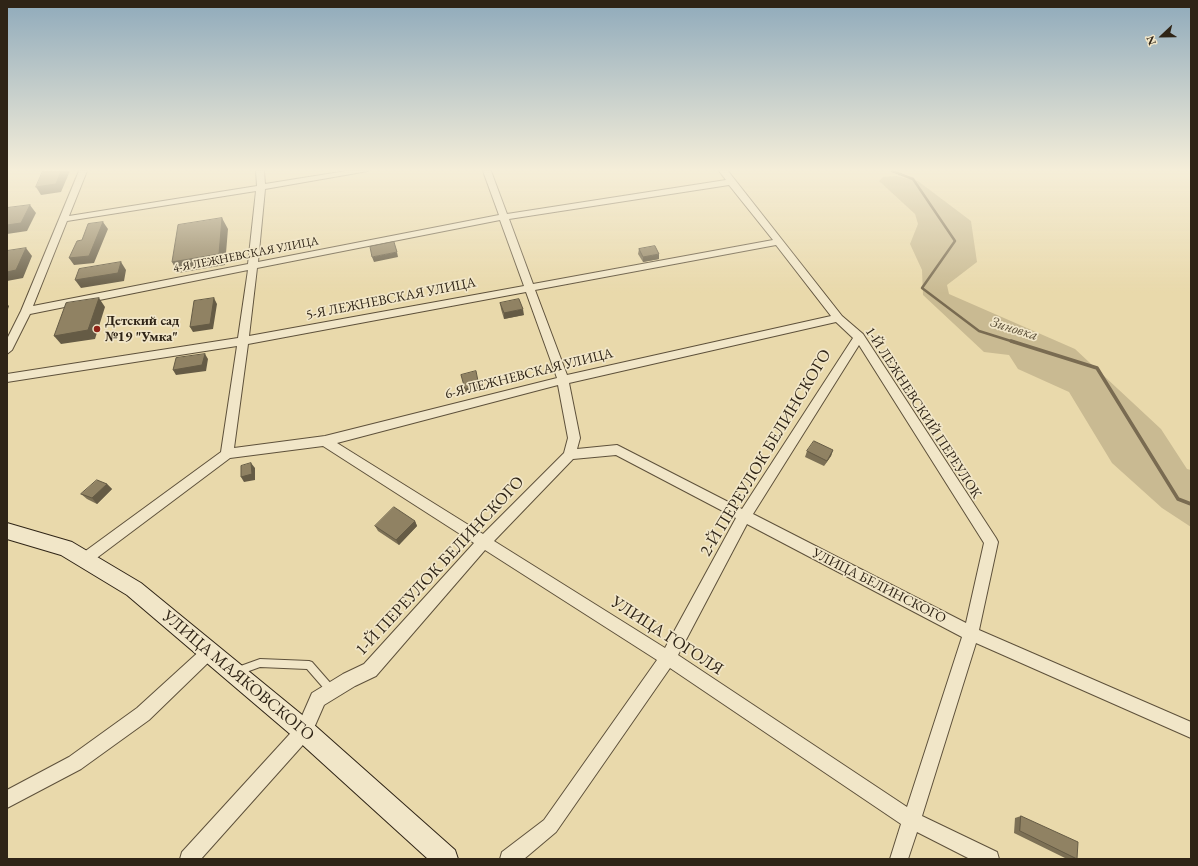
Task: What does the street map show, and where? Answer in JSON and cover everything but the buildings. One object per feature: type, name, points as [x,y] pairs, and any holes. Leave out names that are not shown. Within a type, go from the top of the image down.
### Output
[{"type":"main road","name":"УЛИЦА МАЯКОВСКОГО","points":[[7,531],[66,548],[134,589],[304,731],[446,859]]},
{"type":"street","points":[[7,350],[26,311],[67,211]]},
{"type":"street","points":[[64,218],[106,211]]},
{"type":"street","points":[[85,559],[227,454],[253,266],[259,211]]},
{"type":"street","points":[[501,211],[563,380],[574,438],[570,455]]},
{"type":"street","name":"4-Я ЛЕЖНЕВСКАЯ УЛИЦА","points":[[26,311],[503,217],[539,211]]},
{"type":"street","name":"1-Й ЛЕЖНЕВСКИЙ ПЕРЕУЛОК","points":[[755,211],[838,318],[859,337],[991,542],[971,634]]},
{"type":"street","name":"5-Я ЛЕЖНЕВСКАЯ УЛИЦА","points":[[7,378],[243,341],[779,242]]},
{"type":"street","name":"6-Я ЛЕЖНЕВСКАЯ УЛИЦА","points":[[227,454],[325,441],[563,380],[838,318]]},
{"type":"street","name":"2-Й ПЕРЕУЛОК БЕЛИНСКОГО","points":[[509,859],[550,826],[668,658],[744,516],[859,337]]},
{"type":"street","name":"УЛИЦА ГОГОЛЯ","points":[[325,441],[483,543],[668,658],[911,820],[990,859]]},
{"type":"street","name":"УЛИЦА БЕЛИНСКОГО","points":[[570,455],[617,450],[971,634],[1191,730]]},
{"type":"street","name":"1-Й ПЕРЕУЛОК БЕЛИНСКОГО","points":[[189,859],[304,731],[318,699],[349,680],[370,670],[483,543],[570,455]]},
{"type":"street","points":[[899,859],[971,634]]},
{"type":"street","points":[[7,799],[75,763],[143,714],[209,652]]},
{"type":"lane","points":[[234,673],[260,664],[309,665],[331,691]]},
{"type":"shaded area","points":[[912,211],[958,211],[971,221],[977,262],[947,285],[949,294],[1075,349],[1161,429],[1187,469],[1191,470],[1191,527],[1162,508],[1112,463],[1069,392],[1018,369],[1009,355],[984,352],[923,295],[922,270],[910,244],[918,224],[915,214]]},
{"type":"waterway","name":"Зиновка","points":[[935,211],[955,241],[922,288],[979,331],[1014,342]]},
{"type":"waterway","name":"Зиновка","points":[[1011,341],[1097,368],[1178,499],[1191,504]]},
{"type":"place","name":"Детский сад №19 \"Умка\"","points":[[97,329]]}]
